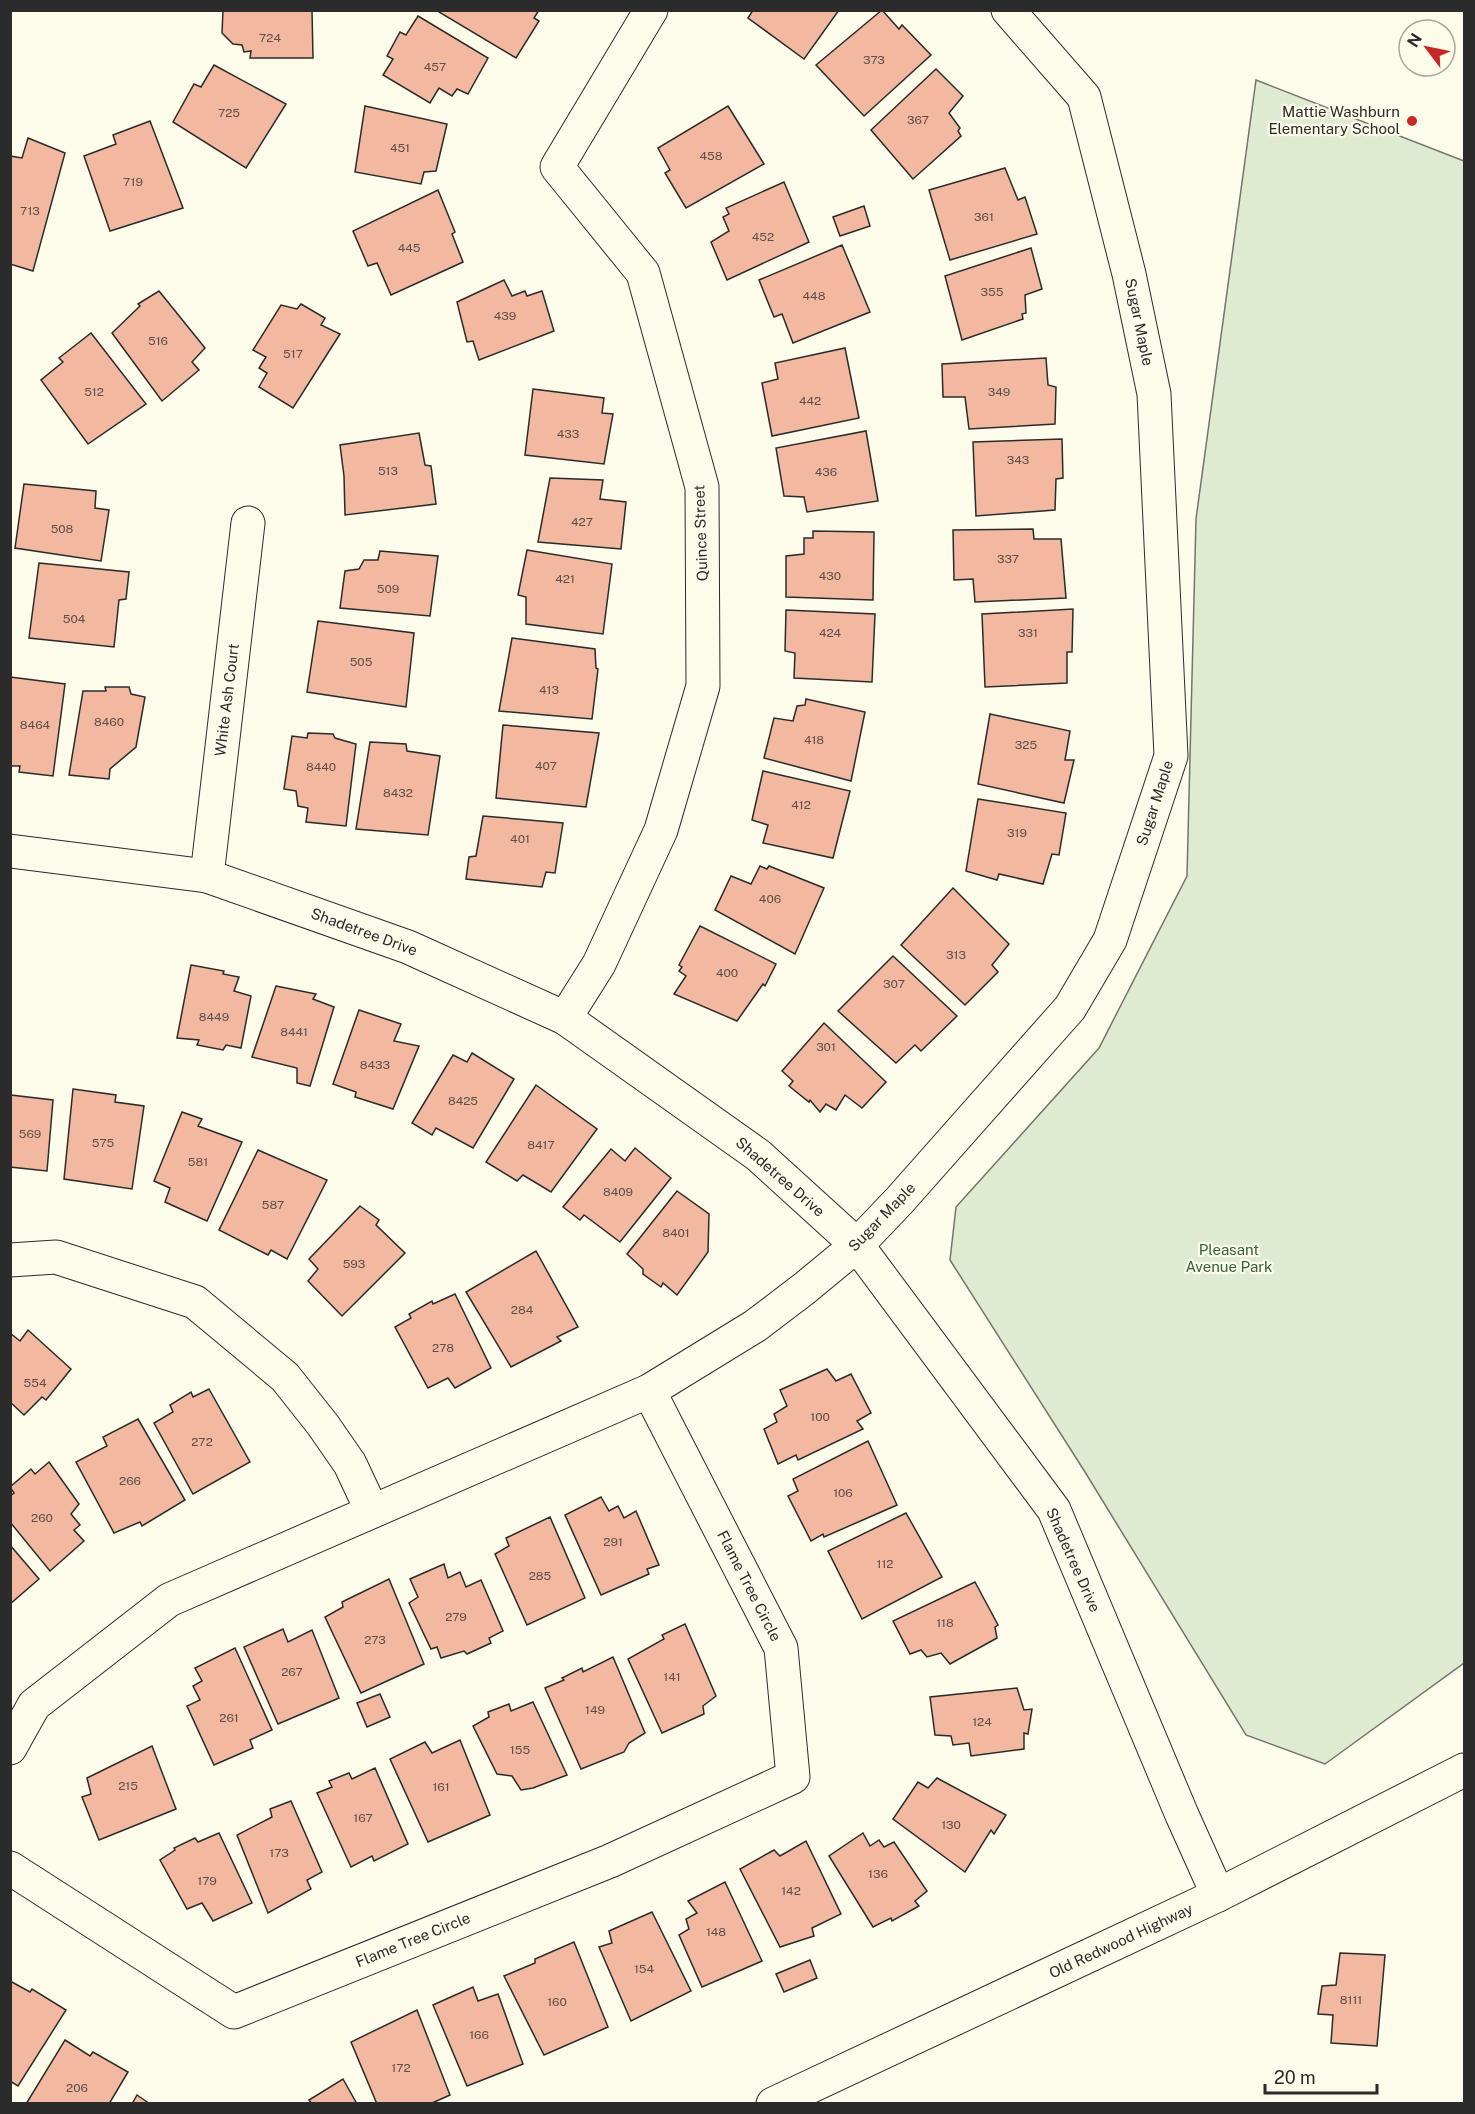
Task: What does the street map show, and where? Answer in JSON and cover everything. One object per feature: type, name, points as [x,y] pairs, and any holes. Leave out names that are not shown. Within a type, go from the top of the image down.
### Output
[{"type":"street","name":"Quince Street","points":[[565,1018],[599,964],[661,830],[703,686],[702,487],[643,273],[557,166],[651,10]]},
{"type":"street","name":"Sugar Maple","points":[[649,1391],[755,1326],[858,1245],[1070,1008],[1110,940],[1171,756],[1154,394],[1129,274],[1084,97],[1008,10]]},
{"type":"street","name":"White Ash Court","points":[[207,876],[248,523]]},
{"type":"street","name":"Shadetree Drive","points":[[10,851],[207,876],[408,947],[565,1018],[758,1155],[858,1245],[1054,1510],[1218,1895]]},
{"type":"street","points":[[10,1260],[56,1257],[195,1302],[285,1377],[350,1464],[372,1511]]},
{"type":"street","points":[[10,1748],[34,1705],[169,1600],[649,1391]]},
{"type":"street","name":"Flame Tree Circle","points":[[10,1868],[234,2012],[610,1861],[793,1776],[781,1648],[649,1391]]},
{"type":"street","name":"Old Redwood Highway","points":[[773,2103],[1218,1895],[1464,1770]]},
{"type":"green space","name":"Pleasant Avenue Park","points":[[1256,80],[1464,161],[1464,1663],[1325,1764],[1246,1735],[1085,1472],[950,1260],[956,1207],[1099,1048],[1187,876],[1196,519]]},
{"type":"building","points":[[223,10],[312,10],[313,58],[250,58],[251,51],[244,52],[242,45],[233,44],[222,33]]},
{"type":"building","points":[[440,10],[539,10],[534,18],[539,21],[516,58],[439,12]]},
{"type":"building","points":[[753,10],[839,10],[804,59],[748,18]]},
{"type":"building","points":[[882,10],[899,29],[902,25],[931,55],[864,116],[816,65]]},
{"type":"building","points":[[418,16],[488,58],[468,94],[457,89],[452,96],[439,88],[430,103],[383,75],[393,59],[387,56],[400,32],[406,35]]},
{"type":"building","points":[[214,65],[286,104],[246,168],[173,122],[194,84],[201,87]]},
{"type":"building","points":[[936,69],[963,96],[949,113],[960,128],[958,131],[961,136],[913,179],[871,130]]},
{"type":"building","points":[[365,106],[447,124],[436,171],[424,172],[421,184],[355,172]]},
{"type":"building","points":[[728,106],[764,164],[686,208],[665,173],[670,170],[658,148]]},
{"type":"building","points":[[150,121],[183,208],[110,231],[84,156],[116,144],[113,135]]},
{"type":"building","points":[[28,138],[65,153],[33,271],[10,264],[10,156],[22,158]]},
{"type":"building","points":[[1005,168],[1018,200],[1025,197],[1037,234],[950,260],[929,190]]},
{"type":"building","points":[[784,182],[809,242],[727,280],[711,242],[729,231],[723,217],[729,214],[726,208]]},
{"type":"building","points":[[438,190],[455,232],[452,234],[463,262],[391,295],[377,263],[368,266],[353,231]]},
{"type":"building","points":[[864,206],[870,226],[840,236],[833,217]]},
{"type":"building","points":[[842,245],[870,312],[793,343],[782,314],[774,317],[759,280]]},
{"type":"building","points":[[1031,248],[1042,289],[1025,295],[1026,313],[1022,314],[1023,319],[962,340],[945,276]]},
{"type":"building","points":[[504,280],[512,296],[525,291],[527,296],[542,291],[554,331],[479,360],[473,341],[467,342],[457,302]]},
{"type":"building","points":[[159,291],[205,348],[192,362],[199,370],[162,401],[112,333],[140,306],[138,304]]},
{"type":"building","points":[[301,304],[325,318],[321,325],[340,334],[293,408],[259,387],[267,373],[259,368],[266,357],[253,350],[281,305],[297,309]]},
{"type":"building","points":[[91,333],[146,404],[88,444],[41,380],[63,362],[59,358]]},
{"type":"building","points":[[845,348],[859,418],[772,436],[762,383],[778,379],[775,363]]},
{"type":"building","points":[[1046,358],[1048,385],[1056,387],[1055,424],[969,429],[965,397],[943,397],[942,364]]},
{"type":"building","points":[[533,389],[604,398],[602,413],[613,414],[604,464],[525,455]]},
{"type":"building","points":[[866,431],[878,501],[807,512],[804,497],[784,496],[776,448]]},
{"type":"building","points":[[419,433],[425,465],[431,466],[436,504],[345,515],[340,445]]},
{"type":"building","points":[[1062,439],[1063,478],[1056,479],[1055,510],[976,516],[973,442]]},
{"type":"building","points":[[550,478],[603,480],[600,499],[626,502],[621,549],[538,542]]},
{"type":"building","points":[[24,484],[96,491],[95,508],[109,510],[101,561],[15,548]]},
{"type":"building","points":[[1033,529],[1034,539],[1061,539],[1066,598],[975,602],[973,579],[954,580],[953,530]]},
{"type":"building","points":[[813,531],[874,532],[873,600],[786,597],[786,556],[804,554],[804,538],[813,538]]},
{"type":"building","points":[[527,550],[612,564],[603,634],[526,624],[526,597],[518,595]]},
{"type":"building","points":[[380,551],[438,556],[430,616],[340,608],[345,571],[359,569],[364,560],[378,560]]},
{"type":"building","points":[[39,563],[129,572],[126,599],[119,600],[114,647],[29,638]]},
{"type":"building","points":[[1073,609],[1072,652],[1067,652],[1067,683],[985,687],[982,614]]},
{"type":"building","points":[[786,610],[875,614],[872,682],[794,678],[795,653],[785,651]]},
{"type":"building","points":[[318,621],[414,633],[406,707],[307,692]]},
{"type":"building","points":[[512,638],[595,649],[596,668],[598,669],[592,719],[499,711]]},
{"type":"building","points":[[10,677],[65,684],[53,776],[19,772],[20,766],[10,766]]},
{"type":"building","points":[[105,687],[129,687],[131,694],[145,697],[136,747],[110,769],[109,779],[69,775],[83,691],[106,691]]},
{"type":"building","points":[[806,699],[865,712],[851,781],[764,758],[774,718],[793,721],[797,706],[805,705]]},
{"type":"building","points":[[990,714],[1070,731],[1065,760],[1074,760],[1064,803],[978,784]]},
{"type":"building","points":[[503,725],[599,733],[586,807],[496,798]]},
{"type":"building","points":[[308,733],[333,734],[335,738],[356,744],[346,826],[306,822],[308,808],[298,806],[296,791],[284,789],[292,736],[307,738]]},
{"type":"building","points":[[370,742],[406,744],[407,751],[440,756],[428,835],[356,829]]},
{"type":"building","points":[[763,771],[850,791],[833,858],[763,843],[768,825],[752,820]]},
{"type":"building","points":[[978,799],[1066,813],[1059,855],[1052,854],[1043,884],[999,874],[997,880],[966,871]]},
{"type":"building","points":[[483,816],[563,823],[555,873],[546,872],[542,887],[466,879],[469,857],[476,856]]},
{"type":"building","points":[[760,866],[767,869],[769,866],[824,888],[795,954],[715,910],[731,876],[751,884]]},
{"type":"building","points":[[953,888],[1009,944],[992,965],[998,972],[965,1005],[901,945]]},
{"type":"building","points":[[700,926],[776,964],[765,986],[763,984],[737,1021],[674,994],[686,976],[679,971],[682,967],[679,965]]},
{"type":"building","points":[[893,956],[957,1016],[921,1051],[915,1045],[896,1063],[838,1011]]},
{"type":"building","points":[[191,965],[224,971],[223,974],[239,977],[234,991],[251,996],[241,1048],[226,1045],[223,1050],[197,1045],[199,1040],[177,1038]]},
{"type":"building","points":[[276,986],[316,994],[313,999],[334,1007],[310,1086],[297,1083],[297,1068],[252,1057]]},
{"type":"building","points":[[359,1010],[401,1024],[394,1041],[419,1046],[393,1109],[355,1097],[356,1092],[333,1084]]},
{"type":"building","points":[[824,1023],[886,1082],[862,1108],[845,1095],[836,1110],[826,1104],[820,1112],[810,1100],[809,1102],[789,1086],[793,1081],[782,1071]]},
{"type":"building","points":[[472,1053],[514,1079],[473,1148],[436,1128],[432,1135],[412,1123],[453,1055],[467,1062]]},
{"type":"building","points":[[536,1085],[597,1129],[551,1192],[523,1175],[517,1181],[486,1162]]},
{"type":"building","points":[[73,1089],[116,1095],[115,1102],[144,1106],[132,1189],[64,1179]]},
{"type":"building","points":[[10,1092],[11,1095],[53,1100],[47,1171],[10,1167]]},
{"type":"building","points":[[182,1112],[202,1119],[198,1126],[242,1142],[207,1221],[165,1202],[170,1188],[154,1181]]},
{"type":"building","points":[[635,1148],[671,1178],[620,1242],[584,1215],[580,1220],[563,1207],[611,1149],[625,1161]]},
{"type":"building","points":[[258,1150],[327,1180],[287,1259],[271,1250],[268,1255],[219,1230]]},
{"type":"building","points":[[677,1191],[709,1214],[708,1252],[677,1295],[663,1283],[661,1287],[643,1274],[643,1269],[627,1254]]},
{"type":"building","points":[[360,1206],[379,1220],[376,1225],[405,1253],[342,1316],[308,1281],[318,1269],[309,1259]]},
{"type":"building","points":[[536,1251],[578,1327],[557,1337],[561,1341],[511,1367],[466,1292]]},
{"type":"building","points":[[455,1294],[491,1368],[455,1388],[448,1378],[428,1388],[395,1327],[411,1318],[409,1314],[432,1301],[433,1304]]},
{"type":"building","points":[[28,1330],[71,1369],[46,1400],[42,1397],[24,1415],[10,1402],[10,1333],[20,1341]]},
{"type":"building","points":[[827,1369],[836,1381],[851,1374],[871,1413],[857,1421],[863,1429],[798,1460],[796,1455],[778,1464],[764,1429],[777,1422],[774,1414],[787,1406],[780,1390]]},
{"type":"building","points":[[209,1389],[250,1462],[193,1494],[154,1423],[173,1412],[170,1405],[191,1392],[193,1397]]},
{"type":"building","points":[[138,1419],[185,1500],[142,1526],[140,1522],[114,1533],[76,1462],[107,1446],[103,1437]]},
{"type":"building","points":[[868,1441],[897,1505],[824,1537],[823,1534],[811,1541],[788,1496],[798,1491],[793,1479]]},
{"type":"building","points":[[49,1462],[79,1504],[71,1514],[80,1525],[74,1530],[84,1541],[50,1571],[10,1522],[10,1496],[14,1493],[10,1487],[31,1469],[35,1474]]},
{"type":"building","points":[[601,1497],[609,1511],[618,1506],[624,1518],[636,1511],[659,1565],[647,1569],[649,1574],[601,1595],[565,1515]]},
{"type":"building","points":[[906,1513],[942,1577],[862,1619],[828,1551]]},
{"type":"building","points":[[550,1517],[585,1598],[527,1625],[495,1554],[509,1546],[506,1538]]},
{"type":"building","points":[[10,1545],[39,1579],[10,1604]]},
{"type":"building","points":[[444,1564],[448,1578],[460,1572],[466,1587],[481,1580],[503,1631],[489,1638],[491,1643],[467,1654],[464,1651],[441,1658],[437,1647],[431,1649],[409,1603],[418,1597],[410,1579]]},
{"type":"building","points":[[389,1579],[424,1664],[361,1693],[325,1617],[343,1607],[342,1602]]},
{"type":"building","points":[[975,1582],[998,1625],[995,1627],[997,1638],[950,1664],[941,1653],[927,1657],[921,1650],[910,1654],[893,1621]]},
{"type":"building","points":[[685,1624],[716,1696],[703,1706],[704,1714],[662,1733],[628,1659],[664,1639],[662,1635]]},
{"type":"building","points":[[283,1629],[288,1642],[312,1630],[339,1698],[278,1724],[244,1647]]},
{"type":"building","points":[[235,1648],[272,1730],[250,1740],[253,1748],[214,1765],[187,1706],[200,1700],[193,1686],[202,1681],[195,1668]]},
{"type":"building","points":[[613,1657],[645,1733],[629,1743],[624,1752],[581,1769],[545,1688],[564,1680],[562,1678],[582,1668],[583,1672]]},
{"type":"building","points":[[1017,1688],[1024,1710],[1032,1709],[1028,1734],[1024,1733],[1024,1749],[971,1756],[969,1743],[953,1745],[951,1736],[935,1735],[930,1697]]},
{"type":"building","points":[[380,1694],[390,1717],[367,1727],[357,1703]]},
{"type":"building","points":[[533,1702],[567,1775],[533,1788],[521,1790],[512,1776],[497,1774],[473,1726],[489,1717],[488,1712],[509,1704],[511,1711]]},
{"type":"building","points":[[460,1740],[490,1815],[428,1842],[390,1759],[425,1742],[432,1753]]},
{"type":"building","points":[[152,1746],[176,1809],[99,1840],[82,1797],[91,1794],[87,1778]]},
{"type":"building","points":[[375,1768],[408,1844],[374,1861],[372,1856],[351,1867],[317,1793],[332,1787],[329,1781],[349,1773],[352,1779]]},
{"type":"building","points":[[937,1778],[1006,1815],[994,1834],[991,1830],[965,1872],[893,1819],[918,1782],[928,1788]]},
{"type":"building","points":[[291,1801],[322,1872],[307,1880],[311,1889],[268,1913],[237,1835],[272,1817],[270,1809]]},
{"type":"building","points":[[219,1833],[252,1903],[213,1921],[202,1903],[187,1909],[160,1860],[175,1850],[174,1848],[195,1838],[198,1842]]},
{"type":"building","points":[[863,1833],[870,1846],[879,1840],[884,1847],[894,1842],[927,1891],[915,1901],[919,1906],[892,1921],[891,1918],[873,1927],[829,1856]]},
{"type":"building","points":[[806,1841],[841,1914],[812,1928],[814,1936],[780,1947],[740,1869],[774,1850],[780,1856]]},
{"type":"building","points":[[725,1882],[762,1961],[702,1987],[679,1935],[689,1929],[686,1919],[697,1913],[688,1901]]},
{"type":"building","points":[[652,1912],[691,1991],[631,2021],[599,1947],[612,1943],[609,1931]]},
{"type":"building","points":[[574,1942],[608,2027],[544,2055],[504,1976],[535,1963],[535,1959]]},
{"type":"building","points":[[1340,1953],[1385,1955],[1377,2046],[1331,2043],[1333,2015],[1318,2014],[1322,1986],[1336,1985]]},
{"type":"building","points":[[810,1960],[817,1978],[784,1992],[776,1974]]},
{"type":"building","points":[[10,1981],[30,1992],[32,1989],[66,2010],[18,2086],[10,2081]]},
{"type":"building","points":[[473,1987],[478,2001],[498,1994],[523,2064],[467,2086],[433,2005]]},
{"type":"building","points":[[417,2010],[450,2095],[430,2104],[377,2104],[351,2042]]},
{"type":"building","points":[[65,2040],[90,2056],[93,2052],[128,2072],[109,2104],[26,2104]]},
{"type":"building","points":[[343,2079],[357,2104],[312,2104],[309,2100]]},
{"type":"building","points":[[137,2095],[150,2104],[132,2104]]},
{"type":"place","name":"Mattie Washburn Elementary School","points":[[1412,121]]}]
